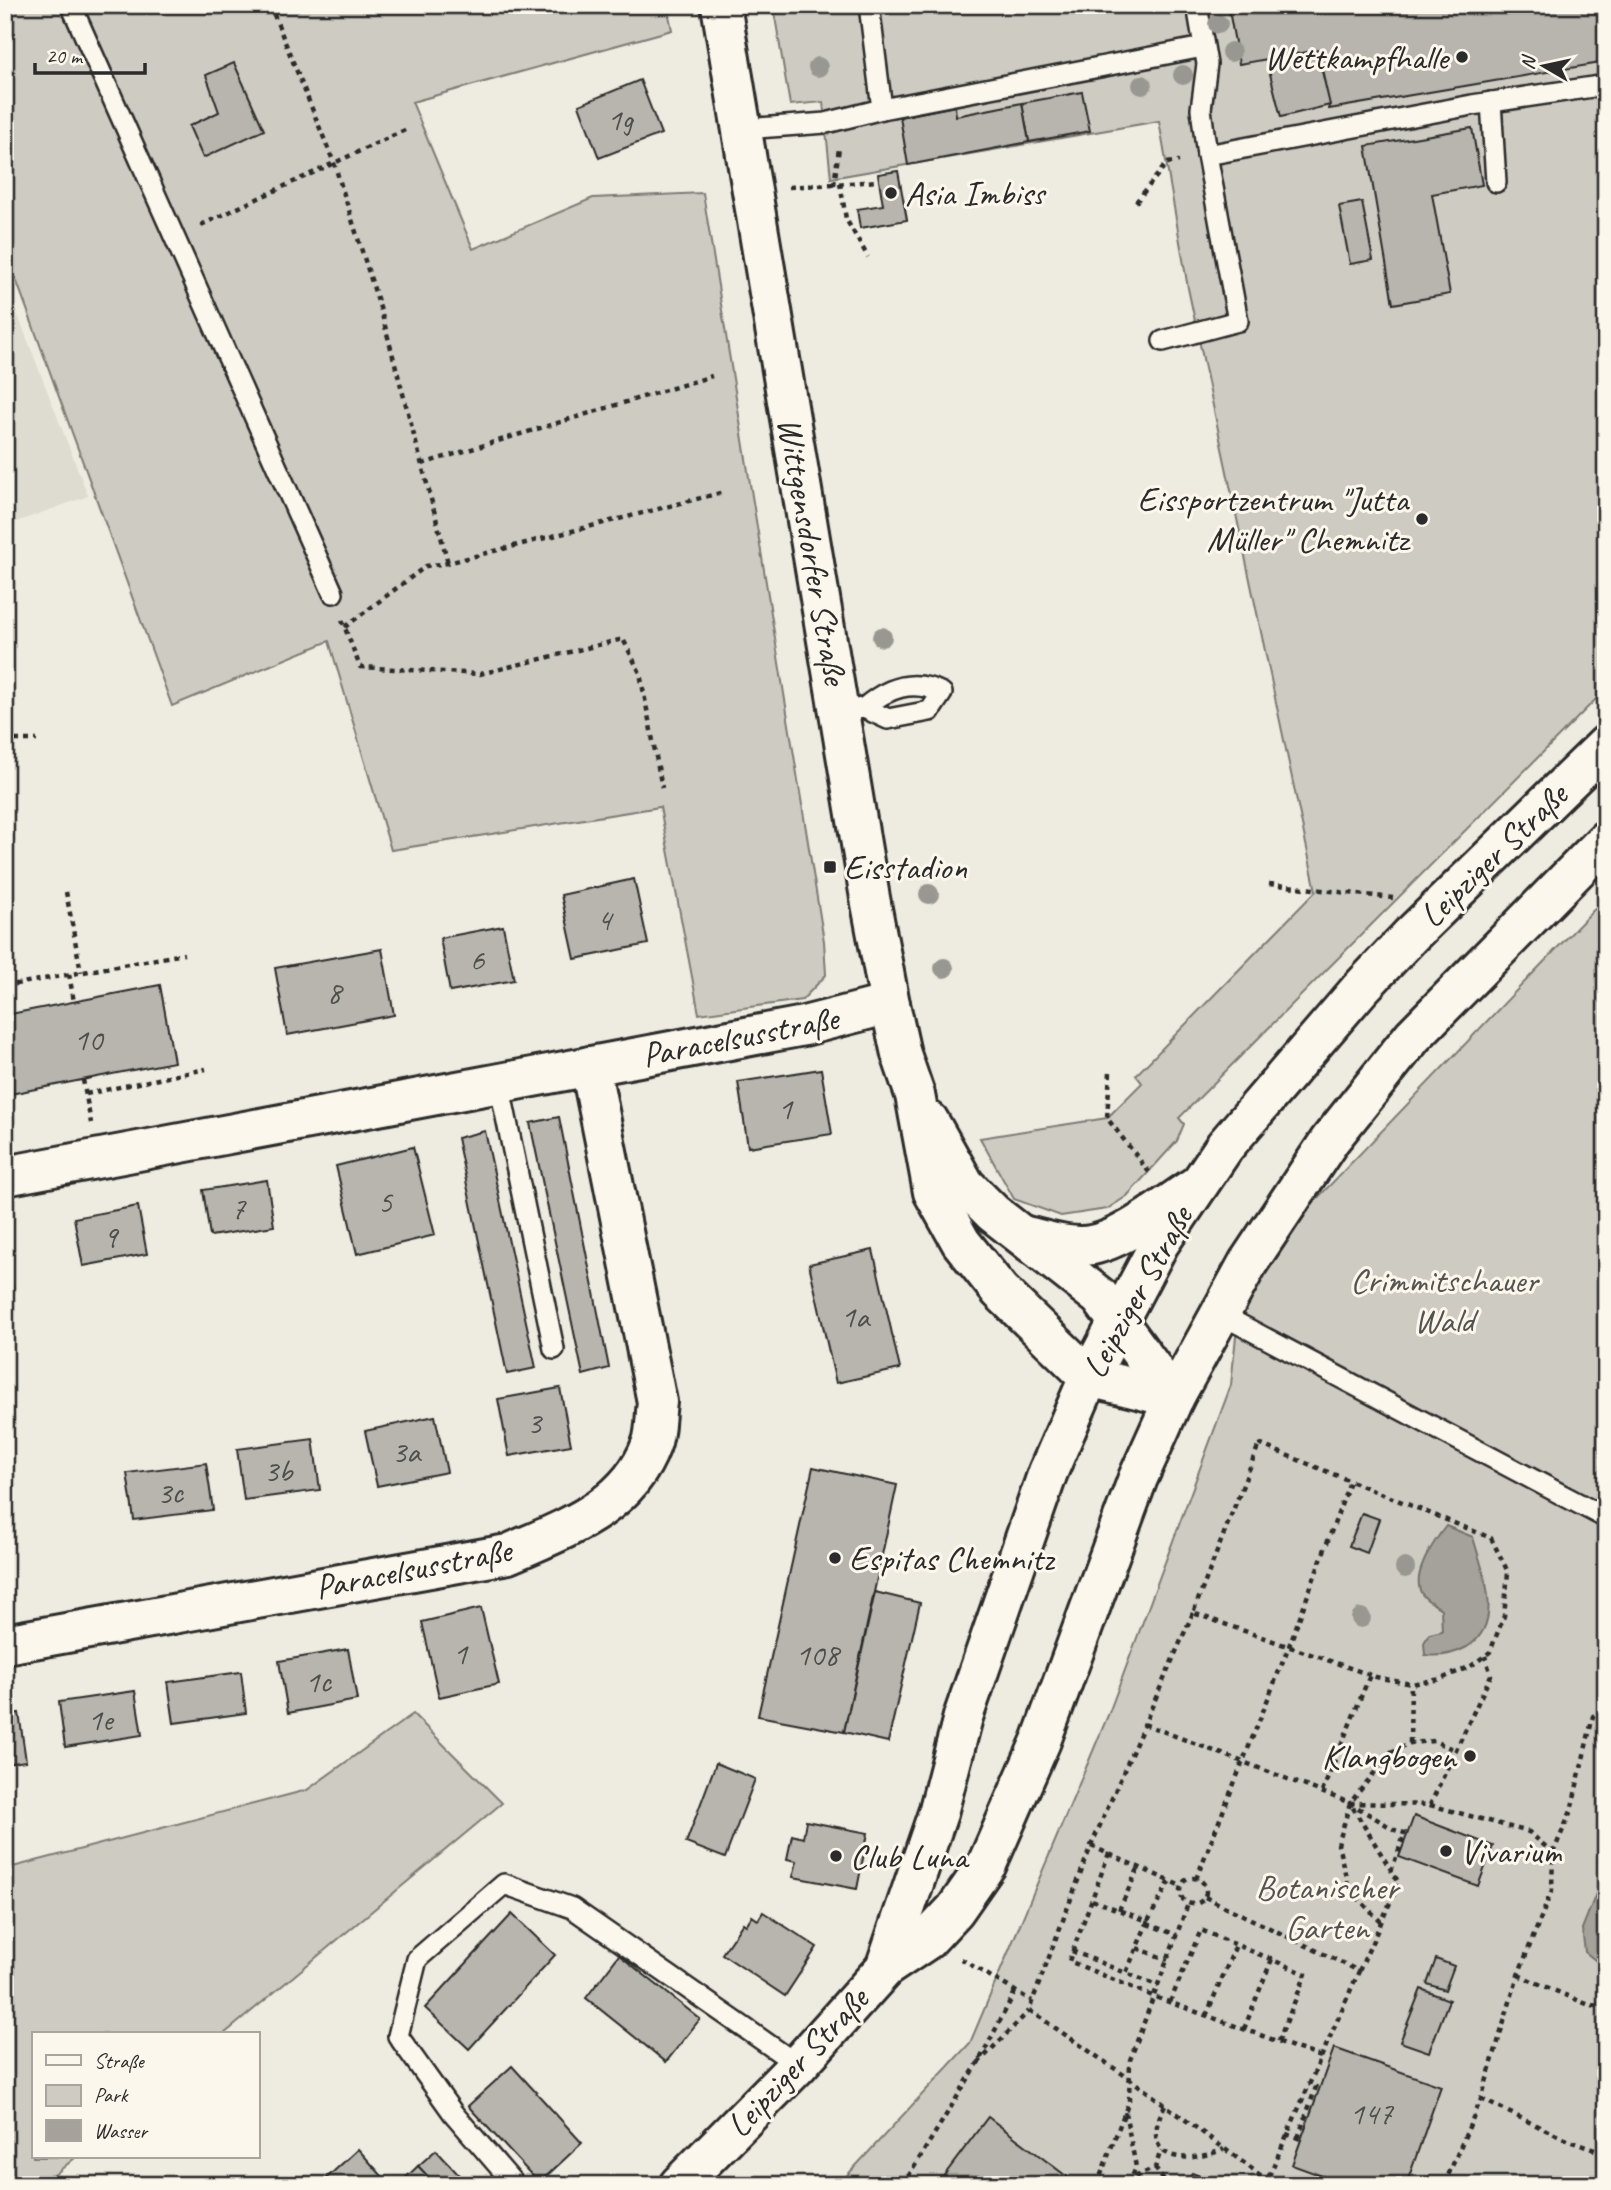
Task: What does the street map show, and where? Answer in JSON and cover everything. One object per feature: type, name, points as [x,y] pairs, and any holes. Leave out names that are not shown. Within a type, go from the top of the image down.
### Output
[{"type":"street","name":"Wittgensdorfer Straße","points":[[721,5],[752,188],[852,710],[890,1004],[901,1054],[915,1095],[933,1192],[961,1242],[1000,1291],[1089,1377]]},
{"type":"street","name":"Leipziger Straße","points":[[885,1968],[939,1813],[963,1717],[1048,1472],[1089,1377],[1184,1194],[1360,989],[1606,745]]},
{"type":"street","name":"Leipziger Straße","points":[[679,2185],[798,2065],[885,1968],[927,1940],[955,1910],[987,1864],[1013,1812],[1138,1478],[1174,1398],[1248,1263],[1330,1140],[1413,1036],[1606,840]]},
{"type":"street","name":"Paracelsusstraße","points":[[5,1176],[804,1026],[890,1004]]},
{"type":"street","name":"Paracelsusstraße","points":[[5,1644],[508,1554],[567,1528],[610,1504],[632,1479],[652,1444],[657,1402],[590,1066]]},
{"type":"street","name":"Wittgensdorfer Straße","points":[[915,1095],[965,1185],[1018,1234],[1100,1297],[1174,1398]]},
{"type":"street","name":"Wittgensdorfer Straße","points":[[1018,1234],[1062,1244],[1092,1245],[1114,1237],[1184,1194]]},
{"type":"street","points":[[1089,1377],[1174,1398]]},
{"type":"lane","points":[[71,5],[332,593]]},
{"type":"lane","points":[[869,5],[882,109]]},
{"type":"lane","points":[[1163,341],[1238,321],[1197,158],[1207,64],[1197,5]]},
{"type":"lane","points":[[743,129],[826,123],[882,109],[1203,47]]},
{"type":"lane","points":[[1197,158],[1491,102],[1606,85]]},
{"type":"lane","points":[[1491,102],[1496,182]]},
{"type":"lane","points":[[499,1083],[554,1349]]},
{"type":"lane","points":[[1220,1314],[1606,1518]]},
{"type":"lane","points":[[515,2185],[453,2113],[398,2036],[417,1959],[503,1884],[572,1908],[798,2065]]},
{"type":"path","points":[[270,5],[334,163],[381,311],[449,563]]},
{"type":"path","points":[[174,237],[405,130]]},
{"type":"path","points":[[1136,202],[1167,163],[1197,158]]},
{"type":"path","points":[[752,188],[879,181]]},
{"type":"path","points":[[840,183],[846,219],[868,257]]},
{"type":"path","points":[[422,464],[712,376]]},
{"type":"path","points":[[345,627],[426,566],[449,563],[724,492]]},
{"type":"path","points":[[332,593],[359,667],[480,674],[623,639],[640,673],[662,788]]},
{"type":"path","points":[[5,740],[37,740]]},
{"type":"path","points":[[1269,884],[1444,904]]},
{"type":"path","points":[[66,892],[80,972]]},
{"type":"path","points":[[5,986],[184,954]]},
{"type":"path","points":[[69,974],[74,1002]]},
{"type":"path","points":[[86,1094],[206,1069]]},
{"type":"path","points":[[1110,1072],[1107,1118],[1184,1194]]},
{"type":"path","points":[[83,1080],[88,1106]]},
{"type":"path","points":[[978,2063],[1029,2010],[1091,1846],[1193,1613],[1259,1444],[1491,1538],[1508,1572],[1504,1616],[1490,1652],[1471,1666],[1441,1679],[1411,1684],[1370,1675],[1193,1613]]},
{"type":"path","points":[[1196,1879],[1289,1646],[1350,1481]]},
{"type":"path","points":[[1430,1805],[1491,1675],[1485,1656]]},
{"type":"path","points":[[1322,1792],[1370,1675]]},
{"type":"path","points":[[1410,1743],[1411,1684]]},
{"type":"path","points":[[1444,2185],[1481,2099],[1518,1975],[1552,1890],[1553,1853],[1571,1811],[1593,1716],[1606,1707]]},
{"type":"path","points":[[1144,1724],[1350,1803],[1406,1834],[1391,1871]]},
{"type":"path","points":[[1381,1922],[1349,1889],[1338,1845],[1350,1803],[1391,1752],[1410,1743],[1434,1741],[1455,1750]]},
{"type":"path","points":[[1350,1803],[1430,1805],[1529,1832],[1553,1853]]},
{"type":"path","points":[[1266,2182],[1399,1883],[1350,1803]]},
{"type":"path","points":[[1091,1846],[1181,1886]]},
{"type":"path","points":[[1109,1853],[1069,1961],[1155,1997],[1321,2057]]},
{"type":"path","points":[[1119,1910],[1139,1867]]},
{"type":"path","points":[[1196,1879],[1205,1886],[1205,1897],[1198,1904],[1188,1904],[1181,1897],[1181,1886],[1187,1880],[1196,1879]]},
{"type":"path","points":[[1126,1973],[1148,1922],[1170,1881]]},
{"type":"path","points":[[1205,1897],[1359,1971]]},
{"type":"path","points":[[1092,1900],[1177,1935]]},
{"type":"path","points":[[1097,2185],[1129,2101],[1130,2060],[1188,1904]]},
{"type":"path","points":[[1170,2002],[1201,1930],[1306,1974],[1278,2042]]},
{"type":"path","points":[[927,1940],[1032,2001]]},
{"type":"path","points":[[1206,2015],[1236,1945]]},
{"type":"path","points":[[1136,1948],[1168,1960]]},
{"type":"path","points":[[1072,1951],[1159,1986]]},
{"type":"path","points":[[1244,2029],[1272,1959]]},
{"type":"path","points":[[1518,1975],[1589,2005],[1606,2006]]},
{"type":"path","points":[[903,2185],[978,2063],[1015,1992]]},
{"type":"path","points":[[1029,2010],[1130,2078],[1266,2182],[1280,2185]]},
{"type":"path","points":[[1286,2134],[1299,2139],[1316,2087],[1309,2084]]},
{"type":"path","points":[[1481,2099],[1569,2141],[1606,2154]]},
{"type":"path","points":[[1155,2168],[1161,2150],[1156,2134],[1157,2120],[1165,2105]]},
{"type":"path","points":[[1125,2111],[1136,2167],[1129,2185]]},
{"type":"path","points":[[1161,2150],[1183,2160],[1205,2157],[1224,2148]]},
{"type":"path","points":[[1117,2185],[1155,2168]]},
{"type":"path","points":[[1155,2168],[1167,2185]]},
{"type":"shaded area","points":[[5,282],[88,496],[5,526]]},
{"type":"green space","points":[[5,5],[667,5],[672,30],[412,102],[473,249],[593,198],[703,193],[824,941],[826,975],[802,1000],[699,1014],[660,807],[391,850],[329,641],[172,706],[5,249]]},
{"type":"green space","name":"Eissportzentrum \"Jutta Müller\" Chemnitz","points":[[773,5],[1606,5],[1606,689],[1179,1118],[1184,1124],[1177,1141],[1127,1196],[1107,1209],[1061,1216],[1014,1199],[980,1138],[1107,1118],[1142,1083],[1136,1075],[1316,891],[1188,288],[1159,121],[831,178],[823,102],[790,105]]},
{"type":"green space","name":"Botanischer Garten","points":[[1606,897],[1606,2185],[838,2185],[970,2043],[1109,1713],[1231,1385],[1242,1277]]},
{"type":"green space","points":[[413,1714],[502,1803],[226,2032],[32,2032],[32,2158],[75,2158],[42,2185],[5,2185],[5,1869],[307,1790]]},
{"type":"water","points":[[1446,1526],[1473,1537],[1488,1596],[1486,1624],[1479,1637],[1467,1647],[1447,1654],[1425,1655],[1424,1643],[1429,1634],[1442,1631],[1441,1609],[1422,1594],[1419,1586],[1420,1571],[1427,1554]]},
{"type":"water","points":[[1606,1855],[1605,1968],[1585,1952],[1582,1929],[1599,1886]]},
{"type":"building","name":"Wettkampfhalle","points":[[1228,5],[1606,5],[1606,62],[1329,109],[1319,50],[1239,64]]},
{"type":"building","points":[[1318,54],[1330,105],[1281,117],[1268,66]]},
{"type":"building","points":[[234,63],[264,130],[203,158],[189,126],[219,112],[206,75]]},
{"type":"building","points":[[640,80],[661,134],[599,158],[579,105]]},
{"type":"building","points":[[1082,92],[1090,131],[1029,142],[1022,103]]},
{"type":"building","points":[[1022,103],[1029,142],[908,165],[900,117],[955,106],[956,116]]},
{"type":"building","points":[[1472,128],[1482,185],[1432,194],[1450,294],[1393,304],[1366,146]]},
{"type":"building","name":"Asia Imbiss","points":[[898,171],[907,220],[860,228],[857,209],[883,205],[878,174]]},
{"type":"building","points":[[1362,202],[1373,260],[1350,264],[1339,206]]},
{"type":"building","points":[[634,879],[648,944],[575,959],[561,895]]},
{"type":"building","points":[[503,926],[514,980],[450,992],[440,938]]},
{"type":"building","points":[[382,949],[394,1015],[287,1035],[275,968]]},
{"type":"building","points":[[160,985],[174,1062],[5,1095],[5,1015]]},
{"type":"building","points":[[821,1069],[832,1134],[748,1147],[738,1082]]},
{"type":"building","points":[[559,1117],[609,1368],[583,1375],[530,1123]]},
{"type":"building","points":[[485,1131],[536,1368],[507,1374],[457,1138]]},
{"type":"building","points":[[413,1147],[435,1235],[357,1254],[336,1166]]},
{"type":"building","points":[[267,1180],[274,1226],[210,1236],[203,1190]]},
{"type":"building","points":[[138,1206],[147,1254],[83,1266],[74,1218]]},
{"type":"building","points":[[5,1248],[13,1291],[5,1293]]},
{"type":"building","points":[[873,1250],[900,1369],[836,1383],[809,1264]]},
{"type":"building","points":[[560,1388],[571,1445],[509,1456],[498,1399]]},
{"type":"building","points":[[435,1416],[447,1472],[377,1486],[365,1431]]},
{"type":"building","points":[[313,1439],[320,1490],[244,1500],[237,1449]]},
{"type":"building","points":[[206,1463],[213,1510],[134,1520],[127,1473]]},
{"type":"building","points":[[813,1467],[897,1485],[844,1732],[758,1716]]},
{"type":"building","points":[[1362,1513],[1379,1519],[1367,1553],[1349,1546]]},
{"type":"building","points":[[875,1592],[920,1603],[888,1742],[844,1732]]},
{"type":"building","points":[[481,1608],[499,1684],[439,1697],[422,1622]]},
{"type":"building","points":[[348,1649],[357,1700],[288,1713],[279,1661]]},
{"type":"building","points":[[241,1672],[246,1713],[174,1723],[168,1682]]},
{"type":"building","points":[[135,1691],[142,1735],[65,1747],[59,1702]]},
{"type":"building","points":[[19,1713],[26,1761],[5,1764],[5,1715]]},
{"type":"building","points":[[716,1763],[755,1779],[725,1858],[686,1843]]},
{"type":"building","name":"Vivarium","points":[[1414,1816],[1493,1846],[1478,1886],[1399,1857]]},
{"type":"building","points":[[806,1821],[868,1833],[857,1889],[793,1877],[797,1861],[787,1859],[792,1835],[803,1838]]},
{"type":"building","points":[[763,1912],[817,1947],[785,1996],[722,1954],[743,1923],[746,1925],[752,1916],[758,1920]]},
{"type":"building","points":[[512,1914],[555,1955],[469,2049],[425,2008]]},
{"type":"building","points":[[619,1955],[700,2019],[666,2062],[586,1998]]},
{"type":"building","points":[[1436,1959],[1454,1966],[1445,1990],[1427,1984]]},
{"type":"building","points":[[1421,1989],[1449,2000],[1429,2052],[1400,2042]]},
{"type":"building","points":[[1334,2048],[1441,2086],[1406,2185],[1347,2185],[1292,2165]]},
{"type":"building","points":[[512,2066],[582,2143],[539,2183],[468,2106]]},
{"type":"building","points":[[988,2117],[1078,2185],[937,2185]]},
{"type":"building","points":[[358,2149],[390,2185],[319,2185]]},
{"type":"building","points":[[436,2150],[467,2185],[436,2185],[418,2166]]},
{"type":"building","points":[[418,2166],[436,2185],[398,2185]]},
{"type":"building","points":[[1192,2173],[1223,2185],[1187,2185]]},
{"type":"place","name":"Wettkampfhalle","points":[[1462,57]]},
{"type":"place","name":"Asia Imbiss","points":[[891,193]]},
{"type":"place","name":"Eissportzentrum \"Jutta Müller\" Chemnitz","points":[[1422,519]]},
{"type":"place","name":"Eisstadion","points":[[830,867]]},
{"type":"place","name":"Espitas Chemnitz","points":[[835,1558]]},
{"type":"place","name":"Klangbogen","points":[[1470,1756]]},
{"type":"place","name":"Vivarium","points":[[1446,1851]]},
{"type":"place","name":"Club Luna","points":[[836,1856]]},
{"type":"park label","name":"Crimmitschauer Wald","points":[[1444,1300]]}]
